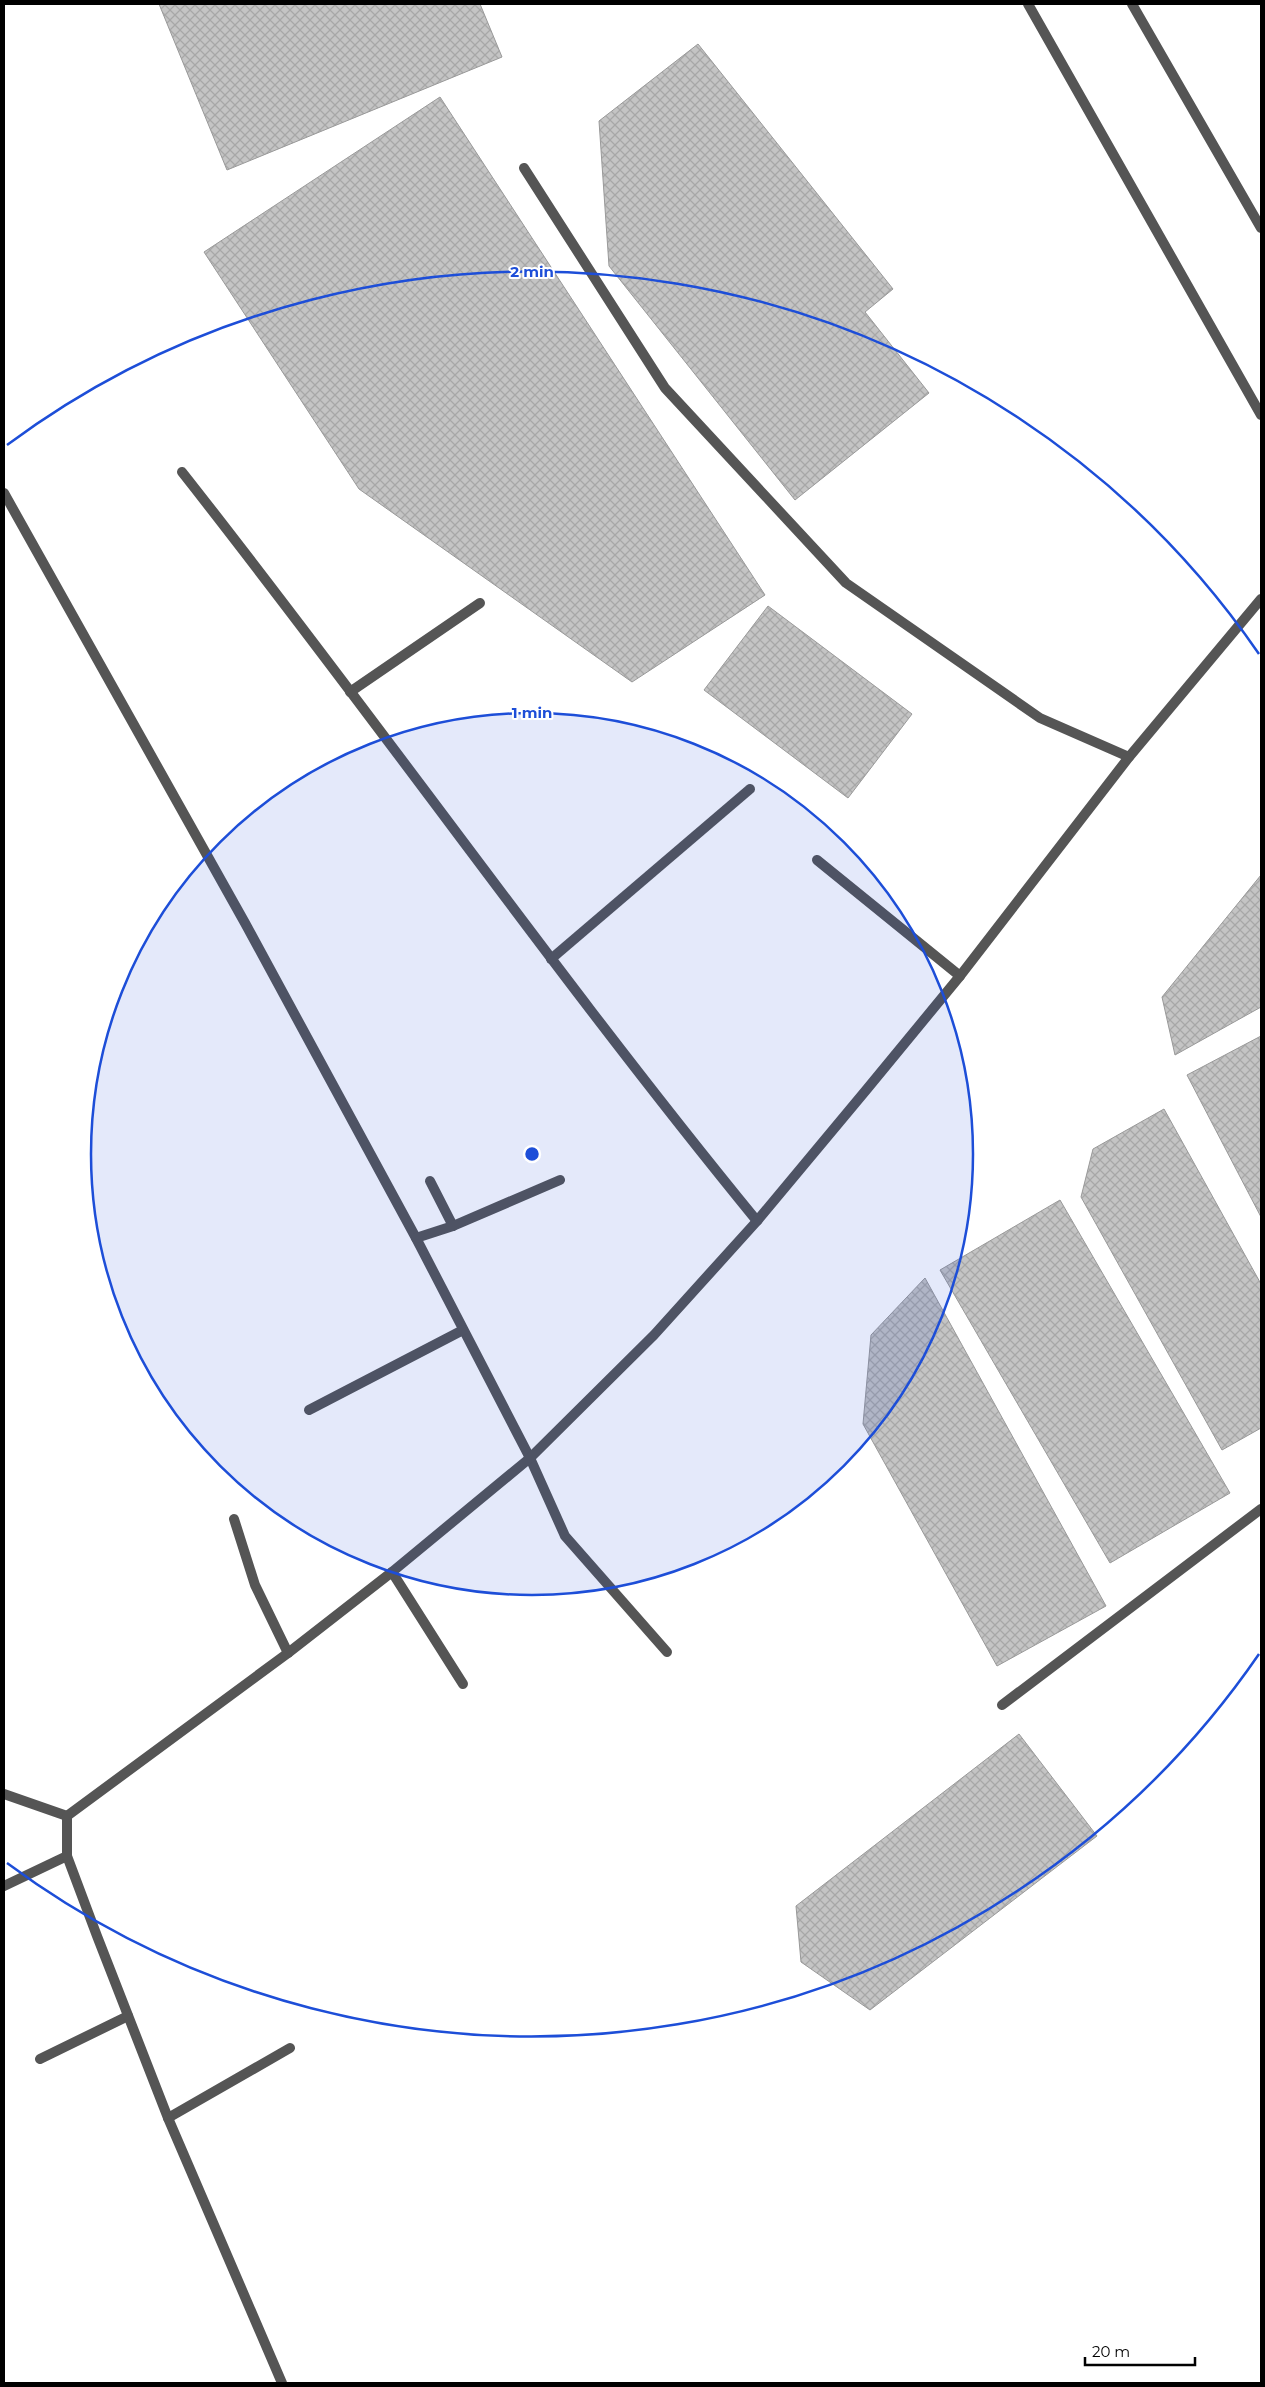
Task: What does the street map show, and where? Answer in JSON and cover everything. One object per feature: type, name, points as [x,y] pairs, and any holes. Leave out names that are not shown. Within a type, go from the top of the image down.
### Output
[{"type":"street","points":[[1028,4],[1261,415]]},
{"type":"street","points":[[1132,4],[1261,228]]},
{"type":"street","points":[[524,168],[665,388],[846,583],[1040,718],[1129,757]]},
{"type":"street","points":[[182,472],[551,959],[688,1136],[757,1221]]},
{"type":"street","points":[[4,493],[244,923],[416,1238],[530,1458],[565,1536],[667,1652]]},
{"type":"street","points":[[67,1816],[288,1653],[392,1572],[530,1458],[654,1335],[757,1221],[960,976],[1129,757],[1261,599]]},
{"type":"street","points":[[350,692],[480,603]]},
{"type":"street","points":[[551,959],[750,788]]},
{"type":"street","points":[[816,860],[960,976]]},
{"type":"street","points":[[416,1238],[452,1226],[560,1180]]},
{"type":"street","points":[[430,1181],[452,1226]]},
{"type":"street","points":[[309,1410],[463,1330]]},
{"type":"street","points":[[1002,1705],[1261,1509]]},
{"type":"street","points":[[234,1519],[255,1585],[288,1653]]},
{"type":"street","points":[[392,1572],[463,1684]]},
{"type":"street","points":[[4,1794],[67,1816]]},
{"type":"street","points":[[67,1816],[67,1856],[168,2118],[282,2383]]},
{"type":"street","points":[[4,1886],[67,1856]]},
{"type":"street","points":[[40,2059],[128,2016]]},
{"type":"street","points":[[168,2118],[290,2048]]},
{"type":"building","points":[[159,4],[480,4],[502,57],[227,170]]},
{"type":"building","points":[[698,44],[893,289],[865,312],[929,393],[795,500],[609,266],[599,121]]},
{"type":"building","points":[[440,97],[765,595],[632,682],[359,489],[204,252]]},
{"type":"building","points":[[768,606],[912,714],[848,798],[704,690]]},
{"type":"building","points":[[1261,875],[1261,1007],[1175,1055],[1162,997]]},
{"type":"building","points":[[1261,1036],[1261,1217],[1187,1075]]},
{"type":"building","points":[[1164,1109],[1261,1284],[1261,1428],[1222,1450],[1081,1197],[1093,1149]]},
{"type":"building","points":[[1060,1200],[1230,1493],[1110,1563],[940,1270]]},
{"type":"building","points":[[925,1278],[1106,1606],[997,1666],[863,1424],[871,1335]]},
{"type":"building","points":[[1019,1734],[1097,1836],[870,2010],[801,1962],[796,1906]]}]
